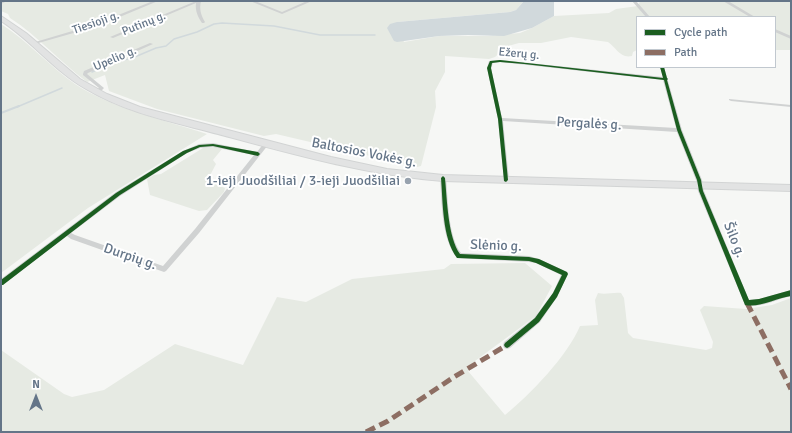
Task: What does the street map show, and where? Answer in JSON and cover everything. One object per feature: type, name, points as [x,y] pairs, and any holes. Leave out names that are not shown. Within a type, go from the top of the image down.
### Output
[{"type":"main road","name":"Baltosios Vokės g.","points":[[2,20],[34,43],[70,75],[108,97],[171,118],[266,144],[380,172],[443,178],[791,188]]},
{"type":"street","points":[[1,3],[5,1]]},
{"type":"street","name":"Tiesioji g.","points":[[34,43],[97,24],[156,1]]},
{"type":"street","points":[[199,1],[199,16],[203,22]]},
{"type":"street","name":"Putinų g.","points":[[112,37],[199,1]]},
{"type":"street","points":[[252,1],[258,2],[282,13],[310,1]]},
{"type":"street","points":[[634,1],[638,3],[647,16]]},
{"type":"street","points":[[725,1],[751,16]]},
{"type":"street","points":[[776,30],[791,38]]},
{"type":"street","name":"Upelio g.","points":[[97,92],[102,88],[85,74],[86,72],[151,44]]},
{"type":"street","name":"Ežerų g.","points":[[506,180],[500,119],[489,65],[492,61],[524,63],[666,79]]},
{"type":"street","name":"Šilo g.","points":[[662,68],[679,130],[747,303],[766,301],[791,293]]},
{"type":"street","points":[[731,100],[791,106]]},
{"type":"street","name":"Pergalės g.","points":[[500,119],[679,130]]},
{"type":"street","name":"Durpių g.","points":[[67,233],[73,237],[164,269],[204,223],[266,144]]},
{"type":"street","points":[[1,283],[134,183],[192,149],[199,146],[213,145],[258,154]]},
{"type":"street","name":"Slėnio g.","points":[[443,178],[447,216],[454,250],[459,256],[467,258],[529,259],[564,274],[555,295],[537,320],[508,345]]},
{"type":"shaded area","points":[[1,1],[524,1],[516,10],[510,12],[397,22],[404,42],[439,36],[487,36],[520,33],[554,16],[609,13],[616,9],[638,6],[640,1],[791,1],[791,50],[776,50],[776,16],[636,16],[636,50],[633,52],[632,56],[624,56],[608,42],[571,37],[541,43],[519,43],[508,46],[495,57],[489,59],[445,56],[445,72],[435,91],[436,107],[421,166],[417,167],[276,134],[264,136],[157,109],[109,91],[105,75],[87,82],[30,33],[10,18],[8,14],[1,11]]},
{"type":"shaded area","points":[[524,1],[554,1],[554,16],[532,28],[504,36],[439,36],[397,42],[394,41],[387,28],[390,24],[397,22],[510,12],[516,10]]},
{"type":"shaded area","points":[[1,24],[20,38],[65,77],[89,92],[104,100],[139,113],[207,134],[88,208],[1,273]]},
{"type":"shaded area","points":[[216,147],[222,149],[213,160],[216,164],[207,181],[225,188],[224,192],[207,210],[199,211],[150,195],[147,179],[154,175],[161,174],[203,148]]},
{"type":"shaded area","points":[[525,263],[552,286],[536,316],[475,361],[468,371],[505,415],[537,386],[558,362],[580,326],[598,325],[595,300],[598,293],[621,293],[624,298],[628,333],[633,338],[706,350],[712,348],[713,342],[700,310],[704,306],[746,309],[772,305],[791,298],[791,432],[1,432],[1,350],[64,394],[72,397],[104,390],[175,344],[243,365],[277,297],[306,302],[352,279],[444,269],[451,264]]},
{"type":"waterway","points":[[92,72],[120,60],[130,59],[156,48],[166,46],[174,39],[197,32],[214,24],[222,23],[274,26],[320,35],[375,35]]},
{"type":"waterway","points":[[17,107],[62,88]]},
{"type":"waterway","points":[[1,113],[19,106]]},
{"type":"marked path","points":[[747,303],[791,389]]},
{"type":"marked path","points":[[366,432],[388,421],[454,377],[507,345]]},
{"type":"cycle path","points":[[506,180],[500,119],[489,68],[491,62],[500,61],[524,63],[666,79]]},
{"type":"cycle path","points":[[662,68],[679,130],[699,180],[701,191],[747,303],[759,302],[791,293]]},
{"type":"cycle path","points":[[1,283],[118,194],[185,152],[199,146],[213,145],[258,154]]},
{"type":"cycle path","points":[[443,178],[449,232],[455,251],[459,256],[529,259],[537,261],[565,274],[555,295],[537,320],[507,345]]},
{"type":"place","name":"1-ieji Juodšiliai / 3-ieji Juodšiliai","points":[[408,181]]}]
